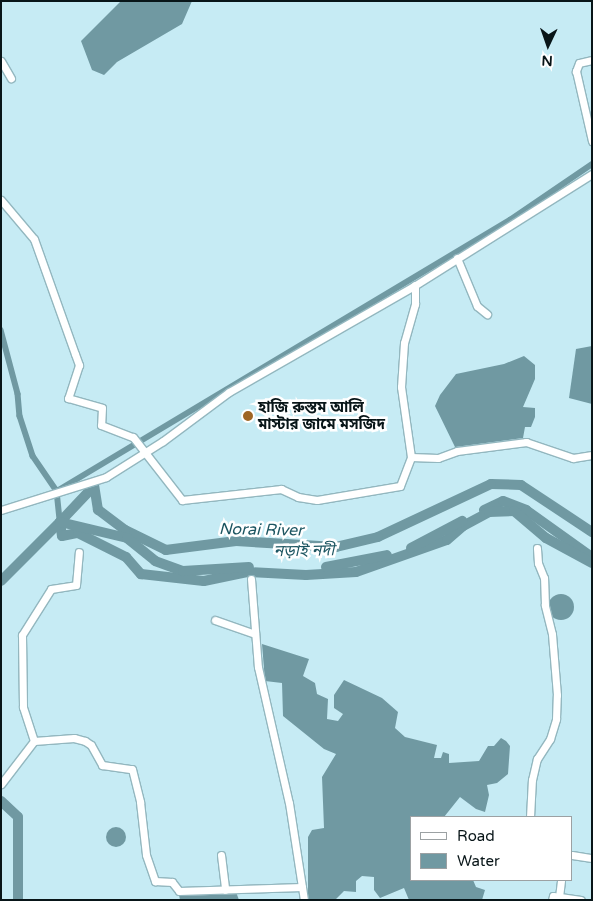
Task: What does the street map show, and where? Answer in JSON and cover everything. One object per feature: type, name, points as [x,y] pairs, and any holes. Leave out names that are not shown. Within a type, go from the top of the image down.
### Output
[{"type":"street","points":[[592,60],[579,63],[576,71],[592,140]]},
{"type":"street","points":[[1,61],[12,78]]},
{"type":"street","points":[[1,510],[99,480],[144,454],[229,392],[415,285],[592,174]]},
{"type":"street","points":[[1,200],[34,239],[76,354],[79,365],[68,398],[102,408],[101,424],[128,432],[182,500],[281,489],[298,497],[317,500],[400,486],[411,457],[401,387],[404,343],[415,304],[415,285]]},
{"type":"street","points":[[457,258],[477,306],[487,314]]},
{"type":"street","points":[[411,457],[438,458],[457,451],[526,442],[573,458],[592,454]]},
{"type":"street","points":[[530,816],[532,780],[537,759],[550,739],[556,719],[557,694],[552,663],[552,634],[545,605],[544,578],[538,563],[537,548]]},
{"type":"street","points":[[32,742],[23,706],[22,635],[51,589],[76,585],[79,552]]},
{"type":"street","points":[[251,579],[258,667],[289,803],[304,900]]},
{"type":"street","points":[[215,620],[255,634]]},
{"type":"street","points":[[1,784],[32,742],[74,738],[91,745],[102,765],[132,769],[140,802],[146,855],[154,880],[172,882],[180,891],[225,890],[280,885],[302,887]]},
{"type":"street","points":[[573,855],[592,858]]},
{"type":"street","points":[[221,856],[225,890]]},
{"type":"street","points":[[561,881],[556,898],[581,900]]},
{"type":"water","points":[[121,1],[192,1],[182,24],[117,62],[104,75],[92,70],[81,41]]},
{"type":"water","points":[[592,346],[592,404],[569,398],[576,349]]},
{"type":"water","points":[[524,356],[535,365],[535,379],[523,407],[535,408],[535,417],[531,427],[525,427],[523,438],[455,447],[435,406],[440,395],[456,374],[504,364]]},
{"type":"water","points":[[561,594],[570,598],[574,607],[570,616],[561,620],[552,616],[548,607],[552,598]]},
{"type":"water","points":[[262,644],[309,659],[303,676],[315,683],[317,694],[328,699],[327,719],[338,721],[343,714],[334,708],[334,695],[344,680],[382,698],[398,712],[395,728],[405,737],[437,745],[434,758],[441,758],[443,752],[449,754],[449,763],[479,761],[488,746],[494,746],[501,738],[506,741],[510,746],[508,774],[497,783],[487,785],[489,795],[485,812],[476,809],[460,797],[445,816],[410,816],[410,881],[473,881],[476,887],[485,890],[482,900],[409,900],[404,888],[380,898],[374,890],[374,877],[362,876],[356,881],[356,892],[344,891],[335,900],[308,900],[308,837],[312,830],[324,828],[322,777],[336,754],[324,749],[283,716],[282,683],[265,681]]},
{"type":"water","points":[[116,827],[123,830],[126,837],[123,844],[116,847],[109,844],[106,837],[109,830]]},
{"type":"water","points":[[206,890],[236,892],[239,900],[180,900],[179,895]]},
{"type":"waterway","points":[[57,491],[510,220],[592,164]]},
{"type":"waterway","points":[[1,330],[18,394],[20,416],[33,456],[57,491],[60,522]]},
{"type":"waterway","name":"Norai River","points":[[592,532],[521,485],[491,484],[378,537],[336,547],[236,541],[166,550],[125,530],[98,510],[94,486],[60,522],[62,536],[78,533],[126,557],[141,574],[204,581],[247,572],[306,575],[356,572],[447,540],[463,526],[489,512],[514,511],[546,538],[592,563]]},
{"type":"waterway","name":"নড়াই নদী","points":[[484,510],[503,501],[526,510],[589,555]]},
{"type":"waterway","name":"নড়াই নদী","points":[[411,548],[462,521]]},
{"type":"waterway","name":"নড়াই নদী","points":[[1,581],[60,522],[127,538],[155,561],[183,571],[249,567]]},
{"type":"waterway","name":"নড়াই নদী","points":[[326,567],[387,555]]},
{"type":"waterway","points":[[1,801],[18,817],[18,900]]},
{"type":"place","name":"হাজি রুস্তম আলি মাস্টার জামে মসজিদ","points":[[248,416]]}]
